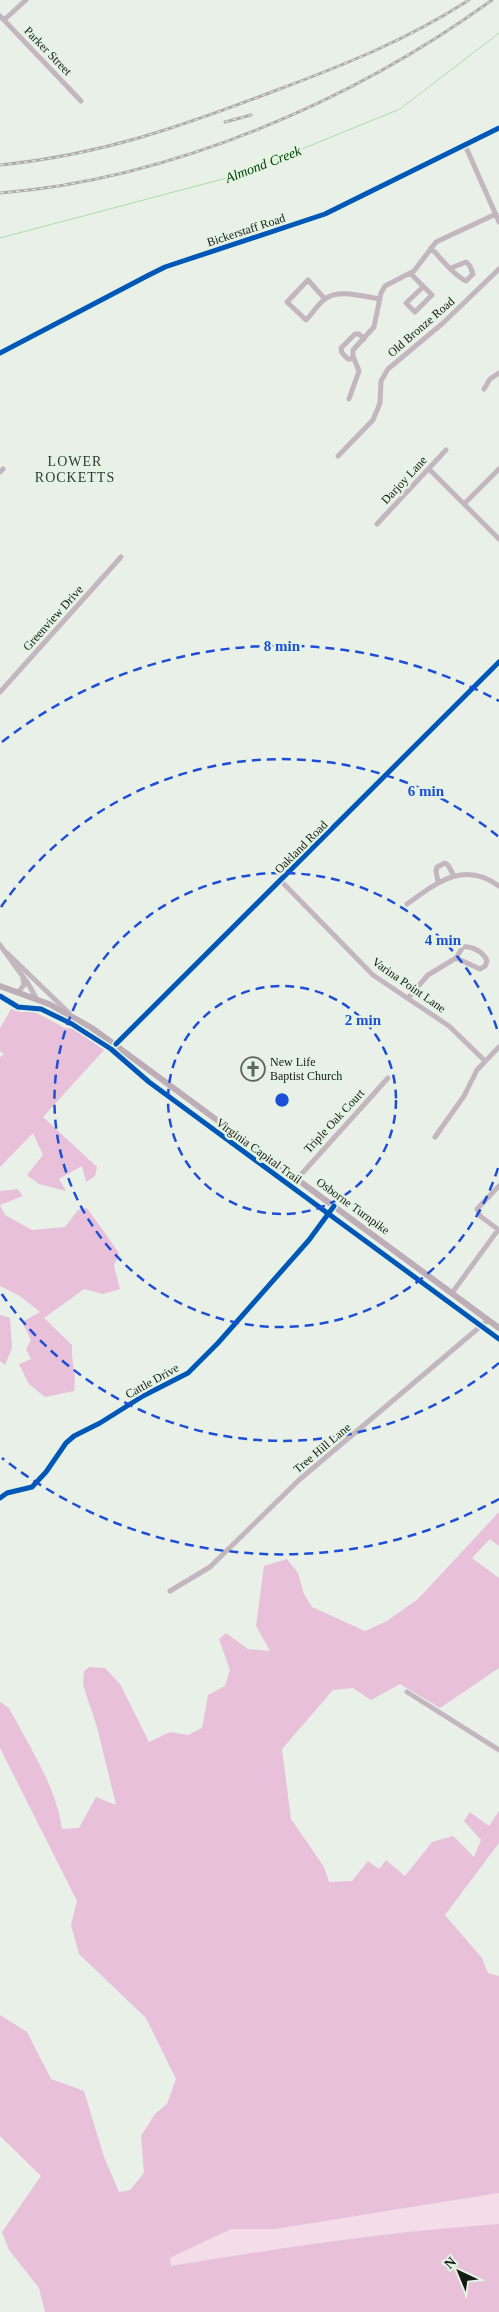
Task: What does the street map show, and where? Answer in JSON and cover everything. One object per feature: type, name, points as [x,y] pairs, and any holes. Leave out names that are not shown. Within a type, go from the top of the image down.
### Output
[{"type":"main road","name":"Osborne Turnpike","points":[[0,986],[36,998],[71,1015],[116,1044],[499,1328]]},
{"type":"street","points":[[2,18],[26,0]]},
{"type":"street","name":"Parker Street","points":[[2,18],[81,101]]},
{"type":"street","name":"Bickerstaff Road","points":[[0,353],[146,276],[325,214],[499,128]]},
{"type":"street","points":[[465,145],[499,222]]},
{"type":"street","points":[[349,399],[359,371],[353,350],[376,323],[383,288],[388,283],[410,274],[418,267],[430,248],[440,239],[496,214]]},
{"type":"street","points":[[430,248],[451,268]]},
{"type":"street","name":"Old Bronze Road","points":[[338,456],[373,420],[380,404],[382,380],[388,369],[443,323],[499,269]]},
{"type":"street","points":[[410,274],[423,286],[432,295],[415,312],[406,303],[423,286]]},
{"type":"street","points":[[325,299],[308,280],[287,302],[306,320],[325,299],[349,294],[380,299]]},
{"type":"street","points":[[354,358],[348,359],[342,353],[341,348],[355,334],[359,334],[364,339]]},
{"type":"street","points":[[484,389],[490,379],[499,373]]},
{"type":"street","name":"Darjoy Lane","points":[[377,524],[446,450]]},
{"type":"street","points":[[429,469],[499,539]]},
{"type":"street","points":[[464,504],[499,469]]},
{"type":"street","name":"Greenview Drive","points":[[0,692],[121,557]]},
{"type":"street","name":"Oakland Road","points":[[116,1044],[499,662]]},
{"type":"street","points":[[438,882],[436,871],[440,865],[448,865],[454,876]]},
{"type":"street","points":[[407,904],[438,882],[454,876],[472,875],[485,878],[499,886]]},
{"type":"street","name":"Varina Point Lane","points":[[281,881],[373,975],[409,997],[449,1026],[485,1061]]},
{"type":"street","points":[[0,945],[36,998]]},
{"type":"street","points":[[409,997],[428,975],[456,958],[460,950],[465,946],[483,954],[487,961],[482,968],[477,969],[456,958]]},
{"type":"street","points":[[6,953],[71,1015]]},
{"type":"street","points":[[20,992],[24,983],[22,976]]},
{"type":"street","points":[[435,1137],[464,1096],[477,1070],[499,1047]]},
{"type":"street","name":"Triple Oak Court","points":[[297,1179],[388,1078]]},
{"type":"street","points":[[452,1293],[499,1230],[480,1216],[477,1209],[499,1186]]},
{"type":"street","name":"Cattle Drive","points":[[0,1498],[7,1492],[32,1487],[46,1472],[66,1443],[74,1436],[188,1372],[218,1343],[309,1240],[334,1206]]},
{"type":"street","name":"Tree Hill Lane","points":[[170,1590],[210,1566],[299,1480],[488,1320]]},
{"type":"street","points":[[407,1692],[499,1750]]},
{"type":"shaded area","points":[[11,1009],[21,1012],[33,1011],[65,1028],[75,1029],[104,1050],[43,1117],[97,1167],[95,1176],[86,1182],[82,1166],[59,1179],[66,1191],[39,1184],[27,1175],[43,1155],[33,1133],[0,1167],[0,1057],[4,1054],[0,1051],[0,1028]]},
{"type":"shaded area","points":[[18,1189],[23,1196],[0,1205],[0,1191]]},
{"type":"shaded area","points":[[0,1205],[5,1215],[32,1230],[65,1227],[78,1210],[87,1208],[119,1253],[114,1266],[120,1289],[103,1294],[84,1289],[44,1318],[72,1345],[75,1378],[74,1391],[45,1397],[29,1384],[19,1364],[31,1359],[26,1349],[31,1340],[22,1322],[40,1312],[20,1296],[0,1286]]},
{"type":"shaded area","points":[[0,1315],[10,1318],[12,1348],[5,1365],[0,1361]]},
{"type":"shaded area","points":[[499,1512],[499,1546],[490,1539],[472,1558],[499,1578],[499,1668],[440,1708],[400,1684],[371,1700],[353,1688],[333,1690],[282,1749],[291,1819],[324,1867],[329,1882],[352,1881],[368,1861],[379,1869],[386,1860],[405,1876],[432,1842],[453,1836],[474,1857],[481,1840],[464,1821],[470,1812],[489,1826],[499,1811],[499,1843],[445,1915],[482,1958],[488,1973],[499,1976],[499,2193],[275,2229],[231,2229],[170,2258],[171,2266],[335,2241],[499,2224],[499,2312],[45,2312],[39,2288],[9,2250],[2,2232],[41,2176],[0,2136],[0,2015],[27,2032],[51,2079],[84,2091],[104,2157],[119,2192],[130,2190],[144,2173],[141,2136],[155,2114],[167,2104],[176,2079],[146,2018],[79,1954],[71,1925],[77,1901],[0,1748],[0,1702],[9,1708],[41,1767],[54,1797],[62,1829],[79,1828],[96,1797],[116,1805],[97,1727],[83,1685],[84,1671],[89,1667],[105,1668],[120,1684],[149,1742],[170,1732],[188,1735],[202,1728],[208,1695],[225,1686],[230,1670],[219,1639],[226,1633],[248,1649],[270,1651],[256,1626],[264,1566],[287,1559],[298,1573],[304,1594],[312,1607],[365,1631],[387,1621],[418,1599]]},
{"type":"shaded area","points":[[499,2193],[499,2224],[334,2241],[171,2266],[170,2258],[231,2229],[275,2229]]},
{"type":"waterway","name":"Almond Creek","points":[[0,238],[238,175],[400,109],[499,33]]},
{"type":"railway","points":[[0,165],[73,154],[107,146],[208,116],[302,81],[376,50],[423,27],[469,0]]},
{"type":"railway","points":[[0,193],[65,185],[130,171],[195,152],[258,129],[321,102],[381,71],[438,37],[492,0]]},
{"type":"railway","points":[[225,122],[251,115]]},
{"type":"cycle path","points":[[0,353],[165,267],[325,214],[499,128]]},
{"type":"cycle path","points":[[116,1044],[499,662]]},
{"type":"cycle path","name":"Virginia Capital Trail","points":[[0,996],[18,1007],[41,1009],[72,1024],[111,1049],[149,1082],[499,1339]]},
{"type":"cycle path","points":[[0,1498],[7,1493],[32,1487],[46,1472],[66,1443],[74,1436],[100,1423],[143,1396],[188,1373],[218,1343],[309,1240],[334,1206]]},
{"type":"place","name":"New Life Baptist Church","points":[[253,1069]]},
{"type":"district","name":"LOWER ROCKETTS","points":[[75,470]]}]
